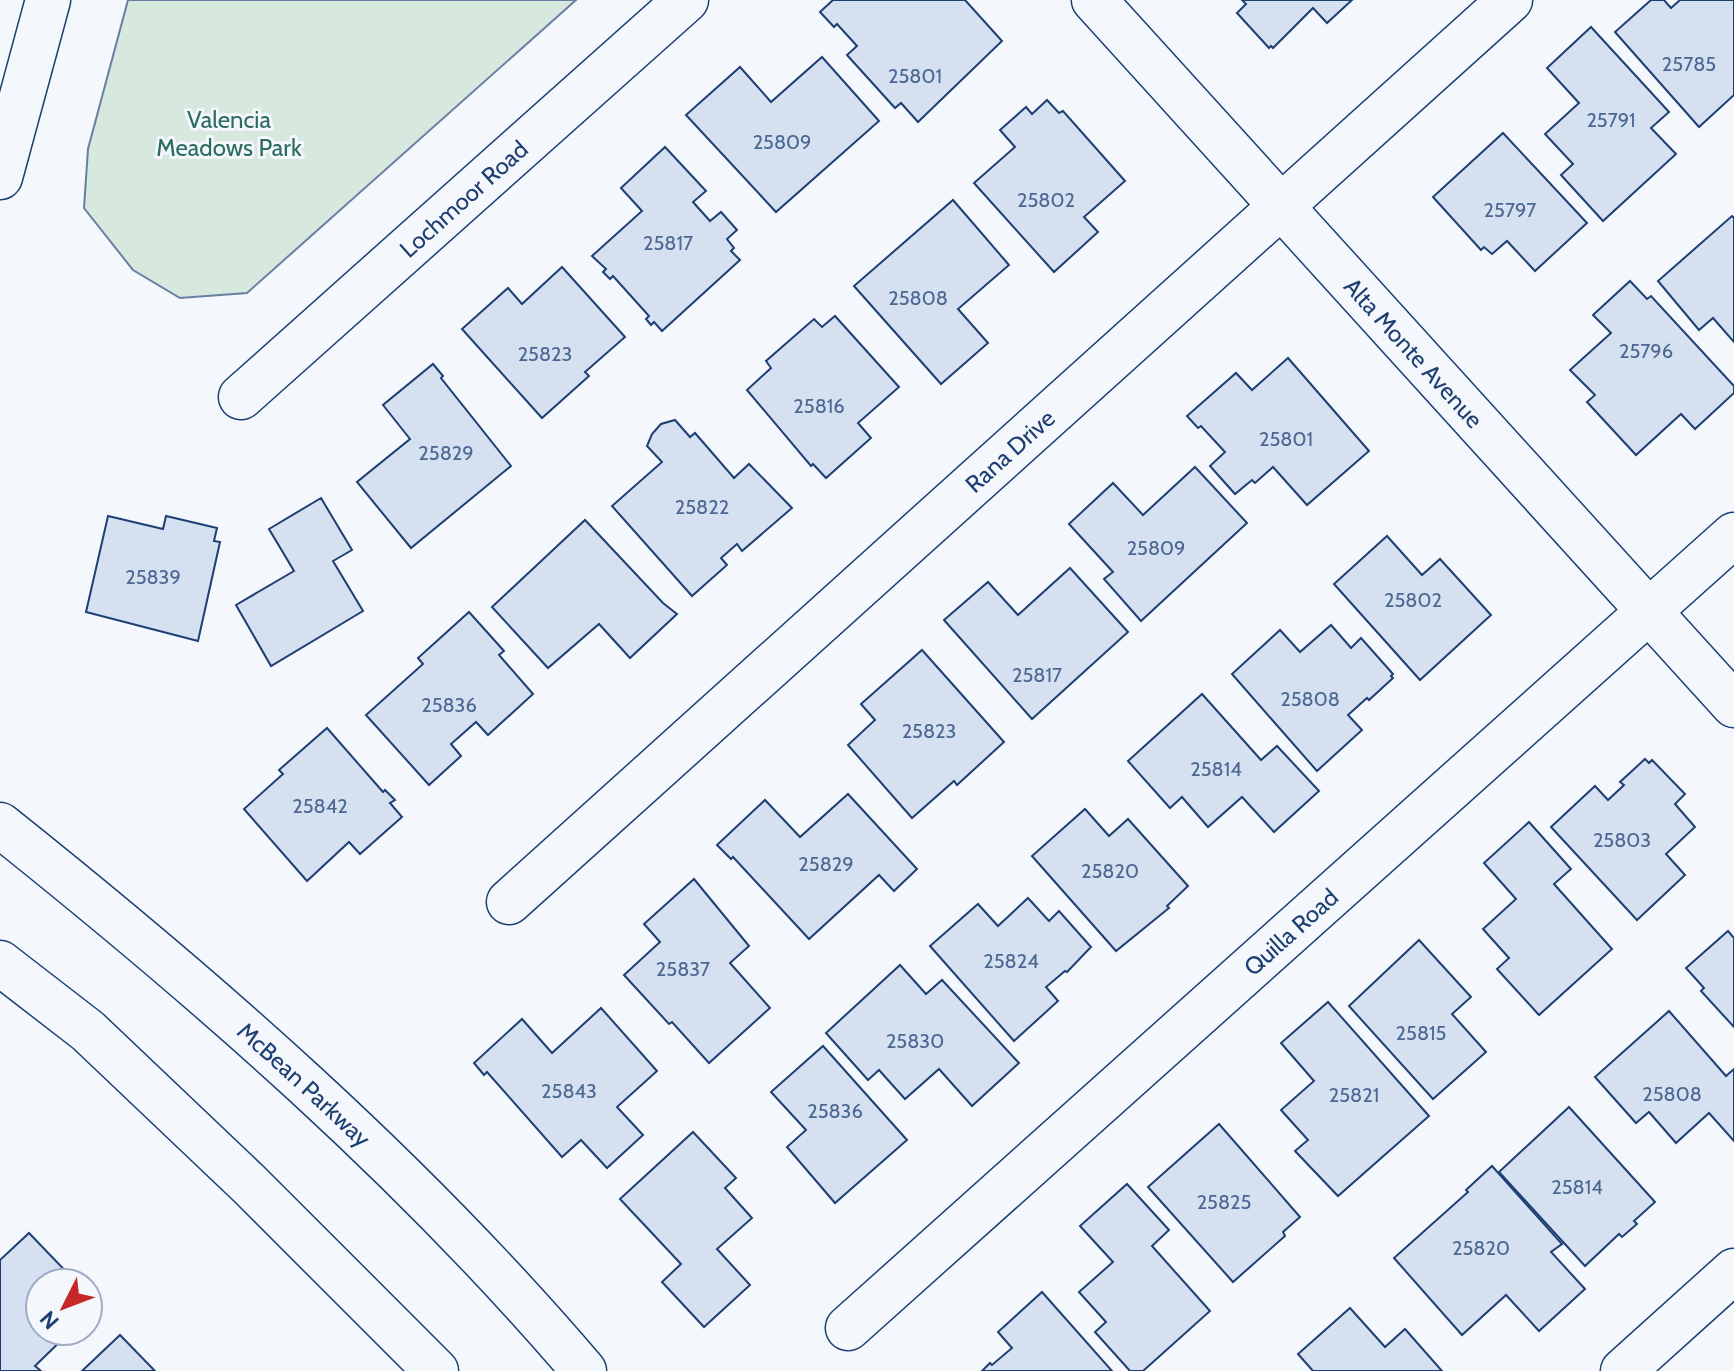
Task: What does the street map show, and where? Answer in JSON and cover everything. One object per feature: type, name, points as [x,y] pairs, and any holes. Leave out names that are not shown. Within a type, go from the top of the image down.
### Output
[{"type":"street","points":[[0,177],[48,0]]},
{"type":"street","name":"Lochmoor Road","points":[[241,397],[686,0]]},
{"type":"street","name":"Alta Monte Avenue","points":[[1094,0],[1734,705]]},
{"type":"street","name":"Rana Drive","points":[[509,902],[1510,0]]},
{"type":"street","name":"Quilla Road","points":[[848,1328],[1734,535]]},
{"type":"street","name":"McBean Parkway","points":[[0,825],[131,929],[381,1154],[584,1371]]},
{"type":"street","points":[[0,963],[99,1042],[249,1184],[436,1371]]},
{"type":"street","points":[[1623,1371],[1734,1271]]},
{"type":"green space","name":"Valencia Meadows Park","points":[[128,0],[576,0],[247,293],[180,298],[133,270],[84,208],[88,149]]},
{"type":"building","points":[[833,0],[965,0],[1002,41],[918,122],[901,103],[895,108],[847,55],[857,46],[837,24],[834,27],[820,12]]},
{"type":"building","points":[[1242,0],[1352,0],[1327,23],[1313,8],[1273,48],[1269,48],[1237,13],[1246,4]]},
{"type":"building","points":[[1651,0],[1664,0],[1671,8],[1680,0],[1734,0],[1734,95],[1699,127],[1615,32]]},
{"type":"building","points":[[1591,27],[1669,112],[1651,128],[1676,154],[1603,221],[1561,175],[1573,164],[1545,134],[1579,103],[1547,68]]},
{"type":"building","points":[[822,57],[879,121],[776,212],[686,115],[740,67],[771,102]]},
{"type":"building","points":[[1047,100],[1059,113],[1063,111],[1125,181],[1084,217],[1098,232],[1054,272],[974,183],[1015,147],[1000,130],[1026,107],[1032,114]]},
{"type":"building","points":[[1503,133],[1587,223],[1535,271],[1507,241],[1492,254],[1484,247],[1481,250],[1433,197]]},
{"type":"building","points":[[665,147],[706,191],[693,202],[710,221],[721,212],[737,230],[727,239],[734,248],[731,251],[740,260],[662,331],[654,322],[651,325],[646,319],[649,316],[613,276],[610,279],[603,272],[606,269],[592,256],[642,211],[621,188]]},
{"type":"building","points":[[953,200],[1009,265],[958,309],[988,343],[941,384],[854,286]]},
{"type":"building","points":[[1732,216],[1734,342],[1713,318],[1699,330],[1658,281]]},
{"type":"building","points":[[562,267],[625,337],[585,372],[589,376],[542,418],[462,329],[508,288],[522,304]]},
{"type":"building","points":[[1630,281],[1647,299],[1651,296],[1734,386],[1734,393],[1695,429],[1681,414],[1636,455],[1587,402],[1595,395],[1570,370],[1611,333],[1593,315]]},
{"type":"building","points":[[835,316],[899,387],[858,423],[871,438],[826,478],[813,464],[811,466],[747,390],[771,368],[766,361],[814,319],[822,327]]},
{"type":"building","points":[[1288,358],[1369,451],[1307,505],[1273,467],[1255,483],[1252,480],[1235,494],[1210,466],[1225,452],[1187,416],[1236,373],[1252,390]]},
{"type":"building","points":[[433,364],[511,466],[411,548],[357,482],[410,439],[383,405]]},
{"type":"building","points":[[675,420],[690,437],[695,433],[734,478],[749,464],[792,508],[742,551],[737,544],[721,558],[727,565],[692,596],[612,506],[662,462],[647,446],[661,424]]},
{"type":"building","points":[[1195,467],[1247,523],[1141,621],[1104,579],[1113,572],[1069,524],[1113,483],[1143,515]]},
{"type":"building","points":[[321,498],[352,550],[333,561],[363,611],[271,666],[236,605],[294,571],[269,529]]},
{"type":"building","points":[[108,516],[163,529],[166,516],[217,528],[214,541],[220,542],[198,641],[86,612]]},
{"type":"building","points":[[585,520],[677,614],[630,658],[599,624],[548,668],[492,607]]},
{"type":"building","points":[[1387,536],[1422,575],[1440,559],[1491,615],[1420,680],[1334,584]]},
{"type":"building","points":[[1070,568],[1128,632],[1032,719],[944,620],[988,582],[1018,615]]},
{"type":"building","points":[[469,612],[504,651],[499,655],[533,694],[488,735],[476,722],[451,744],[461,756],[429,785],[366,715],[423,664],[418,658]]},
{"type":"building","points":[[1331,625],[1351,648],[1361,638],[1393,674],[1393,678],[1348,715],[1362,730],[1317,771],[1232,674],[1280,630],[1300,652]]},
{"type":"building","points":[[922,650],[1004,742],[957,785],[954,781],[912,818],[848,745],[875,720],[861,704]]},
{"type":"building","points":[[1202,694],[1261,760],[1277,746],[1319,791],[1274,832],[1242,797],[1208,827],[1182,797],[1170,808],[1128,761]]},
{"type":"building","points":[[327,728],[383,792],[385,790],[395,800],[390,803],[402,817],[360,854],[349,842],[307,881],[244,809],[283,774],[279,770]]},
{"type":"building","points":[[1645,759],[1649,763],[1652,760],[1685,794],[1675,804],[1695,827],[1666,854],[1685,875],[1637,920],[1551,827],[1595,786],[1608,800],[1624,785],[1620,782]]},
{"type":"building","points":[[848,794],[917,869],[894,891],[879,875],[809,939],[733,857],[731,859],[717,845],[765,800],[800,837]]},
{"type":"building","points":[[1085,809],[1109,836],[1128,819],[1188,886],[1167,906],[1169,908],[1116,951],[1032,856]]},
{"type":"building","points":[[1529,822],[1571,869],[1554,884],[1612,949],[1539,1015],[1497,969],[1509,958],[1483,929],[1516,899],[1484,863]]},
{"type":"building","points":[[694,879],[749,946],[730,963],[770,1008],[709,1063],[624,975],[660,942],[644,924]]},
{"type":"building","points":[[1028,898],[1049,921],[1059,911],[1091,947],[1067,972],[1046,987],[1058,1001],[1014,1041],[930,946],[978,904],[998,926]]},
{"type":"building","points":[[1728,931],[1734,938],[1734,1027],[1701,991],[1704,988],[1686,968]]},
{"type":"building","points":[[1419,940],[1471,997],[1452,1014],[1486,1052],[1433,1099],[1349,1006]]},
{"type":"building","points":[[900,965],[926,994],[942,980],[1019,1063],[972,1106],[939,1069],[905,1099],[879,1070],[868,1080],[826,1033]]},
{"type":"building","points":[[1328,1002],[1429,1116],[1338,1196],[1295,1151],[1308,1140],[1281,1110],[1314,1081],[1281,1043]]},
{"type":"building","points":[[601,1008],[657,1071],[617,1107],[643,1135],[607,1168],[581,1140],[562,1157],[487,1072],[484,1075],[474,1063],[522,1019],[552,1053]]},
{"type":"building","points":[[1669,1011],[1726,1076],[1734,1069],[1734,1141],[1709,1113],[1676,1143],[1649,1112],[1636,1123],[1595,1077]]},
{"type":"building","points":[[823,1046],[907,1140],[835,1203],[787,1147],[806,1130],[771,1092]]},
{"type":"building","points":[[1569,1107],[1655,1202],[1634,1221],[1637,1224],[1622,1237],[1619,1234],[1585,1266],[1499,1172]]},
{"type":"building","points":[[1219,1124],[1300,1217],[1283,1232],[1285,1236],[1233,1282],[1148,1187]]},
{"type":"building","points":[[693,1132],[736,1178],[725,1188],[752,1218],[717,1249],[750,1285],[704,1327],[662,1282],[681,1264],[620,1199]]},
{"type":"building","points":[[1492,1166],[1562,1244],[1551,1252],[1585,1289],[1539,1331],[1506,1295],[1462,1335],[1394,1258],[1468,1192],[1466,1190]]},
{"type":"building","points":[[1127,1184],[1169,1230],[1152,1246],[1210,1311],[1143,1371],[1130,1371],[1095,1332],[1106,1322],[1079,1292],[1113,1262],[1080,1226]]},
{"type":"building","points":[[29,1233],[62,1267],[24,1267],[24,1347],[55,1347],[35,1366],[41,1371],[0,1371],[0,1260]]},
{"type":"building","points":[[1042,1292],[1112,1371],[982,1371],[1012,1348],[998,1332]]},
{"type":"building","points":[[1350,1308],[1385,1347],[1405,1329],[1442,1371],[1313,1371],[1298,1354]]},
{"type":"building","points":[[120,1335],[155,1371],[82,1371]]}]
